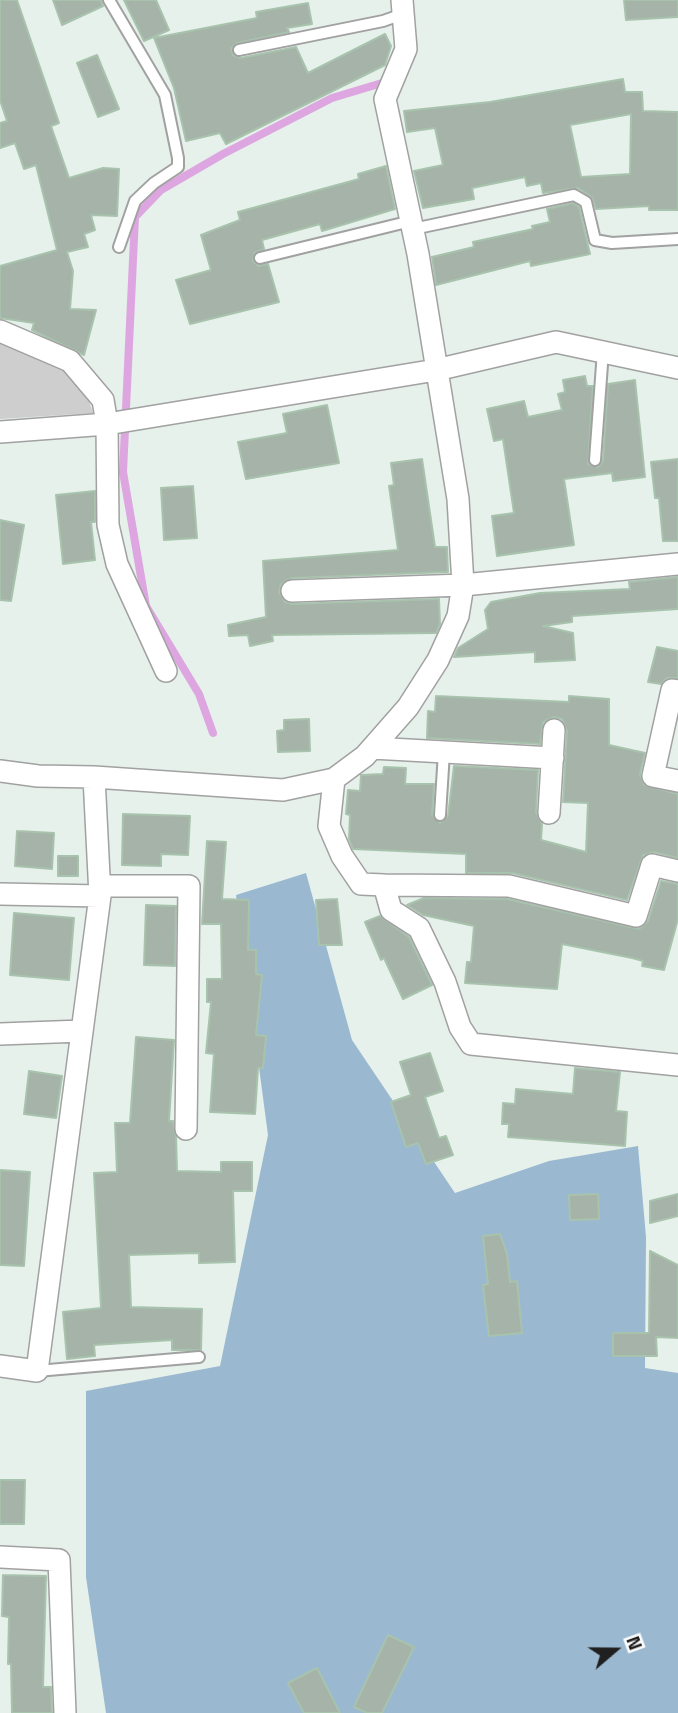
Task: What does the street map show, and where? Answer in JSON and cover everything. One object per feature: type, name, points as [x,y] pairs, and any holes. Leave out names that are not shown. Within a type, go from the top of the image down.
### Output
[{"type":"street","points":[[0,771],[38,776],[94,777],[284,790],[334,779],[372,748],[408,707],[438,660],[458,616],[463,585],[458,499],[412,225],[385,99],[406,49],[403,7]]},
{"type":"street","points":[[0,331],[69,361],[121,422],[108,525],[117,565],[166,671]]},
{"type":"street","points":[[0,432],[121,422],[436,370],[556,342],[678,368]]},
{"type":"street","points":[[292,591],[463,585],[678,564]]},
{"type":"street","points":[[678,691],[672,690],[653,776],[678,781]]},
{"type":"street","points":[[549,813],[554,730]]},
{"type":"street","points":[[372,748],[553,758]]},
{"type":"street","points":[[0,1366],[37,1371],[100,891],[94,777]]},
{"type":"street","points":[[334,779],[329,825],[342,856],[361,884],[509,886],[636,916],[652,865],[678,871]]},
{"type":"street","points":[[384,885],[391,910],[419,928],[445,982],[460,1027],[471,1044],[678,1065]]},
{"type":"street","points":[[0,894],[189,886],[186,1129]]},
{"type":"street","points":[[0,1034],[82,1031]]},
{"type":"street","points":[[0,1557],[59,1560],[65,1713]]},
{"type":"lane","points":[[109,0],[165,95],[178,158],[178,167],[153,183],[135,201],[119,247]]},
{"type":"lane","points":[[239,50],[383,21],[403,7]]},
{"type":"lane","points":[[260,257],[574,195],[586,202],[595,240],[612,243],[678,239]]},
{"type":"lane","points":[[595,460],[603,351]]},
{"type":"lane","points":[[440,815],[444,752]]},
{"type":"lane","points":[[37,1371],[199,1357]]},
{"type":"shaded area","points":[[0,337],[64,367],[87,395],[93,413],[0,419]]},
{"type":"shaded area","points":[[306,873],[352,1040],[455,1193],[549,1161],[638,1146],[646,1237],[645,1368],[678,1373],[678,1713],[106,1713],[86,1577],[86,1391],[220,1366],[268,1135],[236,895]]},
{"type":"building","points":[[0,0],[17,0],[59,123],[51,126],[69,178],[103,168],[119,169],[117,216],[91,215],[95,230],[84,234],[88,247],[67,252],[73,271],[70,309],[96,310],[84,355],[32,330],[34,323],[0,318],[0,266],[57,250],[36,165],[24,169],[15,143],[0,148],[0,123],[7,121],[0,100]]},
{"type":"building","points":[[53,0],[101,0],[103,6],[62,25]]},
{"type":"building","points":[[124,0],[156,0],[169,30],[144,41]]},
{"type":"building","points":[[624,0],[678,0],[678,17],[626,20]]},
{"type":"building","points":[[308,3],[312,24],[287,28],[289,32],[237,43],[231,48],[233,55],[241,58],[296,47],[308,73],[385,34],[391,46],[385,65],[226,144],[220,133],[186,141],[174,88],[154,38],[257,18],[256,12]]},
{"type":"building","points":[[97,55],[119,109],[98,117],[77,63]]},
{"type":"building","points":[[623,79],[625,92],[642,92],[643,111],[678,112],[678,210],[649,210],[649,206],[596,209],[592,197],[578,188],[543,193],[541,183],[527,186],[525,177],[472,188],[474,199],[423,208],[414,171],[443,165],[435,128],[407,132],[404,111],[490,102]],"holes":[[[631,114],[630,174],[581,177],[570,125]]]},
{"type":"building","points":[[386,166],[395,209],[322,231],[320,224],[262,240],[264,249],[254,253],[253,261],[258,266],[268,264],[279,302],[190,324],[176,280],[211,270],[201,235],[240,220],[238,212],[359,179],[358,174]]},
{"type":"building","points":[[573,203],[579,207],[590,254],[531,266],[530,261],[436,285],[432,257],[474,247],[473,242],[533,229],[532,226],[550,222],[547,209]]},
{"type":"building","points":[[585,376],[587,386],[593,386],[588,464],[598,467],[603,461],[608,384],[635,380],[645,477],[613,481],[612,473],[564,479],[574,545],[497,556],[492,516],[514,513],[503,439],[494,441],[487,409],[524,401],[528,417],[562,410],[558,394],[565,392],[563,380]]},
{"type":"building","points":[[327,405],[339,463],[246,479],[238,442],[287,433],[283,414]]},
{"type":"building","points":[[422,459],[435,547],[447,547],[448,572],[292,578],[281,584],[279,592],[285,602],[292,604],[439,599],[440,624],[436,633],[272,635],[273,641],[250,646],[248,635],[229,636],[228,625],[266,617],[263,561],[398,550],[389,486],[394,485],[391,463]]},
{"type":"building","points":[[678,459],[678,541],[663,541],[659,498],[655,498],[651,462]]},
{"type":"building","points":[[193,486],[197,538],[164,540],[161,488]]},
{"type":"building","points":[[95,491],[95,522],[91,522],[95,560],[63,564],[56,495]]},
{"type":"building","points":[[0,520],[24,525],[11,601],[0,600]]},
{"type":"building","points":[[678,577],[678,609],[572,616],[572,622],[543,626],[573,633],[575,660],[535,662],[535,652],[454,657],[458,648],[488,629],[485,610],[491,602],[540,593],[630,589],[629,582]]},
{"type":"building","points":[[657,647],[678,651],[678,678],[667,678],[661,684],[648,682]]},
{"type":"building","points":[[436,696],[569,702],[569,696],[609,699],[609,745],[645,753],[640,774],[644,785],[678,794],[678,858],[654,852],[643,855],[627,900],[512,873],[466,873],[466,854],[353,849],[349,839],[350,815],[346,814],[348,790],[360,791],[361,775],[383,774],[384,767],[406,768],[405,784],[434,784],[432,815],[440,823],[448,816],[454,766],[538,770],[536,812],[542,824],[541,840],[586,852],[588,803],[563,802],[567,731],[562,719],[554,717],[543,722],[540,744],[427,738],[428,711],[435,712]]},
{"type":"building","points":[[309,719],[310,751],[278,752],[277,731],[284,730],[284,720]]},
{"type":"building","points":[[123,814],[190,816],[188,855],[161,854],[161,866],[122,865]]},
{"type":"building","points":[[17,831],[54,833],[52,869],[15,866]]},
{"type":"building","points":[[207,841],[226,842],[222,899],[249,900],[248,950],[256,950],[256,974],[262,975],[256,1035],[266,1036],[263,1068],[258,1068],[255,1114],[210,1112],[214,1054],[206,1053],[211,1002],[207,1002],[207,979],[222,979],[221,924],[202,924]]},
{"type":"building","points":[[58,856],[78,856],[78,876],[58,876]]},
{"type":"building","points":[[661,881],[678,884],[678,919],[664,970],[642,966],[643,961],[632,958],[562,944],[557,989],[465,983],[467,962],[471,962],[474,926],[423,915],[407,905],[424,898],[507,899],[639,929],[648,921]]},
{"type":"building","points":[[337,899],[342,945],[319,945],[316,900]]},
{"type":"building","points":[[146,905],[176,906],[175,966],[144,965]]},
{"type":"building","points":[[14,913],[74,918],[69,980],[10,975]]},
{"type":"building","points":[[380,916],[409,937],[432,985],[403,999],[384,958],[381,960],[365,922]]},
{"type":"building","points":[[136,1037],[174,1040],[169,1121],[173,1121],[176,1137],[177,1171],[221,1172],[221,1162],[252,1162],[252,1191],[233,1191],[235,1262],[199,1263],[199,1253],[129,1255],[131,1307],[202,1309],[201,1350],[172,1350],[172,1340],[94,1345],[95,1356],[67,1359],[63,1312],[101,1308],[94,1173],[117,1172],[115,1123],[130,1123]]},
{"type":"building","points":[[430,1053],[443,1091],[425,1097],[439,1138],[446,1136],[453,1155],[426,1164],[418,1143],[406,1147],[391,1102],[411,1095],[400,1062]]},
{"type":"building","points":[[575,1068],[620,1072],[616,1111],[627,1112],[625,1146],[508,1137],[509,1124],[502,1124],[503,1103],[515,1104],[516,1089],[573,1094]]},
{"type":"building","points":[[29,1071],[62,1076],[56,1118],[24,1114]]},
{"type":"building","points":[[0,1170],[30,1172],[24,1266],[0,1265]]},
{"type":"building","points":[[598,1194],[599,1219],[570,1220],[569,1195]]},
{"type":"building","points":[[678,1194],[678,1216],[650,1223],[650,1201]]},
{"type":"building","points":[[500,1234],[507,1254],[510,1282],[517,1281],[522,1333],[489,1336],[483,1285],[488,1284],[483,1236]]},
{"type":"building","points":[[650,1251],[678,1265],[678,1338],[656,1337],[657,1356],[613,1356],[613,1333],[649,1333]]},
{"type":"building","points":[[0,1480],[25,1480],[24,1524],[0,1524]]},
{"type":"building","points":[[3,1575],[46,1576],[43,1687],[51,1687],[52,1713],[12,1713],[11,1664],[8,1664],[9,1617],[2,1616]]},
{"type":"building","points":[[388,1635],[414,1647],[382,1713],[367,1713],[354,1707]]},
{"type":"building","points":[[317,1668],[340,1713],[304,1713],[288,1683]]},
{"type":"waterway","points":[[213,733],[199,694],[146,606],[123,472],[135,217],[161,190],[223,154],[332,98],[382,83]]}]
